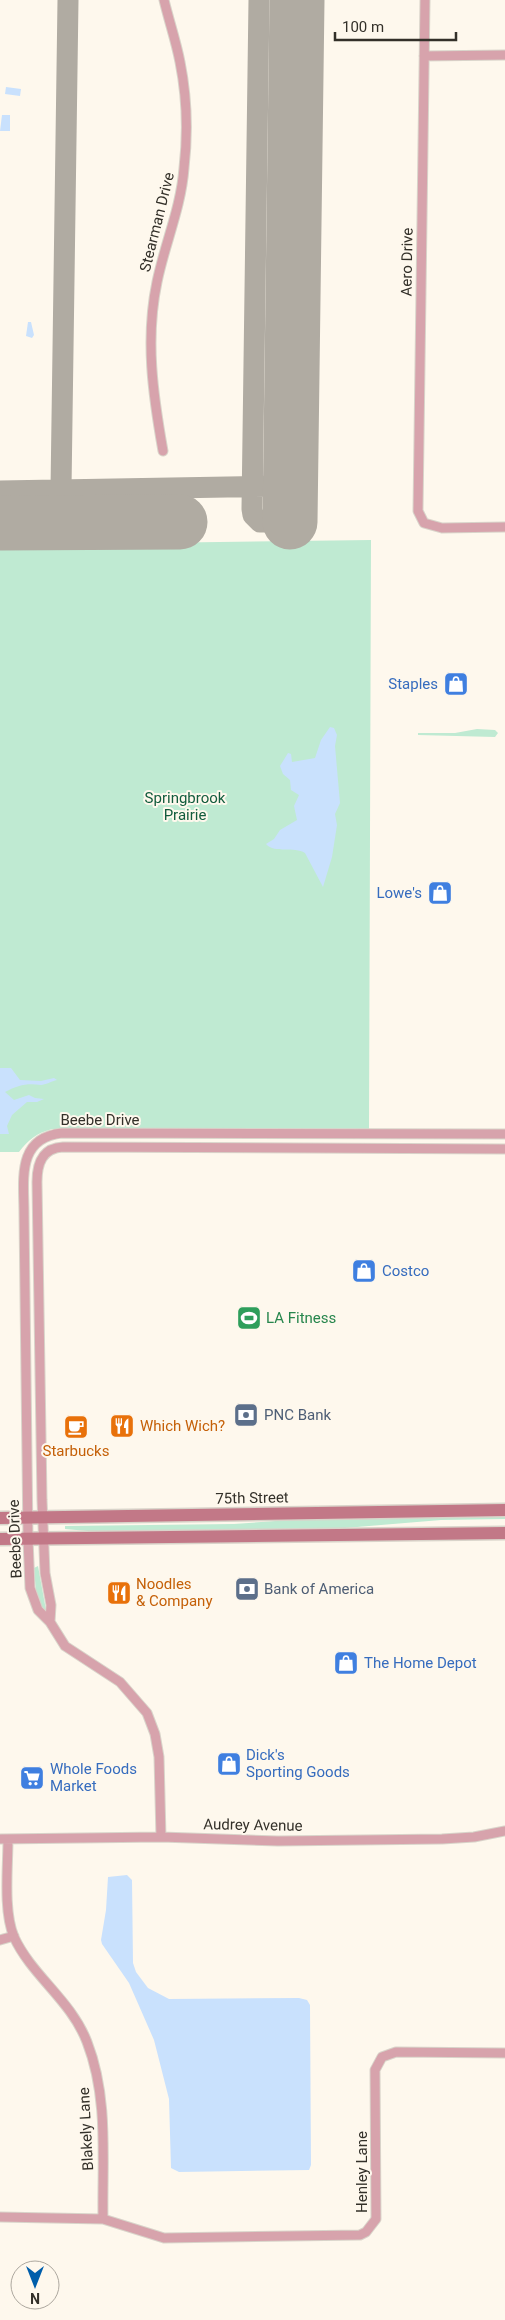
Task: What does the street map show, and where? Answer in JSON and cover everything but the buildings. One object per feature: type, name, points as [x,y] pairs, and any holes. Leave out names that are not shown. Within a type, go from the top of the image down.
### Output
[{"type":"main road","name":"75th Street","points":[[0,1518],[505,1510]]},
{"type":"main road","points":[[0,1540],[505,1533]]},
{"type":"street","name":"Stearman Drive","points":[[163,451],[151,374],[150,336],[156,284],[177,213],[182,187],[186,135],[182,73],[164,0]]},
{"type":"street","name":"Aero Drive","points":[[425,0],[419,515],[424,523],[442,528],[505,527]]},
{"type":"street","points":[[424,56],[505,55]]},
{"type":"street","name":"Beebe Drive","points":[[161,1837],[159,1757],[155,1734],[147,1713],[120,1682],[65,1646],[50,1622],[38,1610],[31,1592],[27,1518],[24,1170],[26,1157],[35,1144],[48,1136],[62,1133],[505,1134]]},
{"type":"street","name":"Beebe Drive","points":[[50,1622],[50,1605],[45,1579],[43,1517],[37,1182],[38,1166],[47,1152],[54,1148],[63,1147],[505,1149]]},
{"type":"street","name":"Audrey Avenue","points":[[4,1839],[161,1837],[278,1841],[442,1839],[474,1837],[505,1831]]},
{"type":"street","name":"Blakely Lane","points":[[4,1839],[8,1911],[14,1936],[31,1964],[71,2010],[88,2043],[97,2076],[101,2099],[103,2219]]},
{"type":"street","points":[[0,1940],[14,1936]]},
{"type":"street","name":"Henley Lane","points":[[103,2219],[164,2238],[351,2236],[366,2232],[376,2219],[375,2070],[382,2057],[396,2052],[505,2053]]},
{"type":"street","points":[[0,2218],[103,2219]]},
{"type":"green space","name":"Springbrook Prairie","points":[[371,540],[369,1129],[52,1129],[33,1138],[19,1152],[0,1152],[0,545]]},
{"type":"green space","points":[[477,729],[495,730],[498,733],[495,737],[418,735],[418,733],[455,733]]},
{"type":"green space","points":[[505,1516],[505,1519],[441,1520],[309,1531],[110,1533],[65,1529],[65,1526],[234,1524],[304,1519]]},
{"type":"green space","points":[[38,1566],[46,1610],[43,1611],[36,1592],[34,1568]]},
{"type":"water","points":[[6,87],[21,89],[20,96],[5,94]]},
{"type":"water","points":[[2,115],[10,115],[10,131],[0,131]]},
{"type":"water","points":[[28,322],[31,322],[34,335],[32,338],[26,336]]},
{"type":"water","points":[[330,727],[334,728],[337,735],[335,746],[340,803],[335,814],[337,825],[332,857],[323,887],[305,853],[296,850],[274,849],[266,844],[274,839],[280,830],[297,820],[294,806],[299,795],[291,790],[290,780],[283,774],[280,766],[288,753],[291,754],[292,762],[315,758],[321,740]]},
{"type":"water","points":[[0,1068],[11,1068],[20,1080],[41,1081],[54,1078],[57,1080],[43,1085],[23,1085],[5,1092],[14,1100],[29,1095],[44,1099],[37,1102],[27,1102],[12,1115],[7,1126],[9,1134],[0,1134]]},
{"type":"water","points":[[127,1875],[132,1880],[133,1963],[136,1972],[148,1988],[169,1999],[299,1998],[307,2000],[310,2005],[311,2165],[309,2170],[179,2172],[171,2168],[169,2099],[154,2040],[129,1983],[101,1940],[106,1910],[108,1877]]},
{"type":"taxiway","points":[[61,489],[68,0]]},
{"type":"taxiway","points":[[259,0],[252,509],[253,515],[260,522],[290,522]]},
{"type":"taxiway","points":[[0,491],[290,486]]},
{"type":"runway","points":[[290,522],[297,0]]},
{"type":"runway","points":[[0,523],[180,522]]},
{"type":"place","name":"Staples","points":[[456,684]]},
{"type":"place","name":"Lowe's","points":[[440,893]]},
{"type":"place","name":"Costco","points":[[364,1271]]},
{"type":"place","name":"LA Fitness","points":[[249,1318]]},
{"type":"place","name":"PNC Bank","points":[[246,1415]]},
{"type":"place","name":"Which Wich?","points":[[122,1426]]},
{"type":"place","name":"Starbucks","points":[[76,1427]]},
{"type":"place","name":"Bank of America","points":[[247,1589]]},
{"type":"place","name":"Noodles & Company","points":[[119,1593]]},
{"type":"place","name":"The Home Depot","points":[[346,1663]]},
{"type":"place","name":"Dick's Sporting Goods","points":[[229,1764]]},
{"type":"place","name":"Whole Foods Market","points":[[32,1778]]}]
